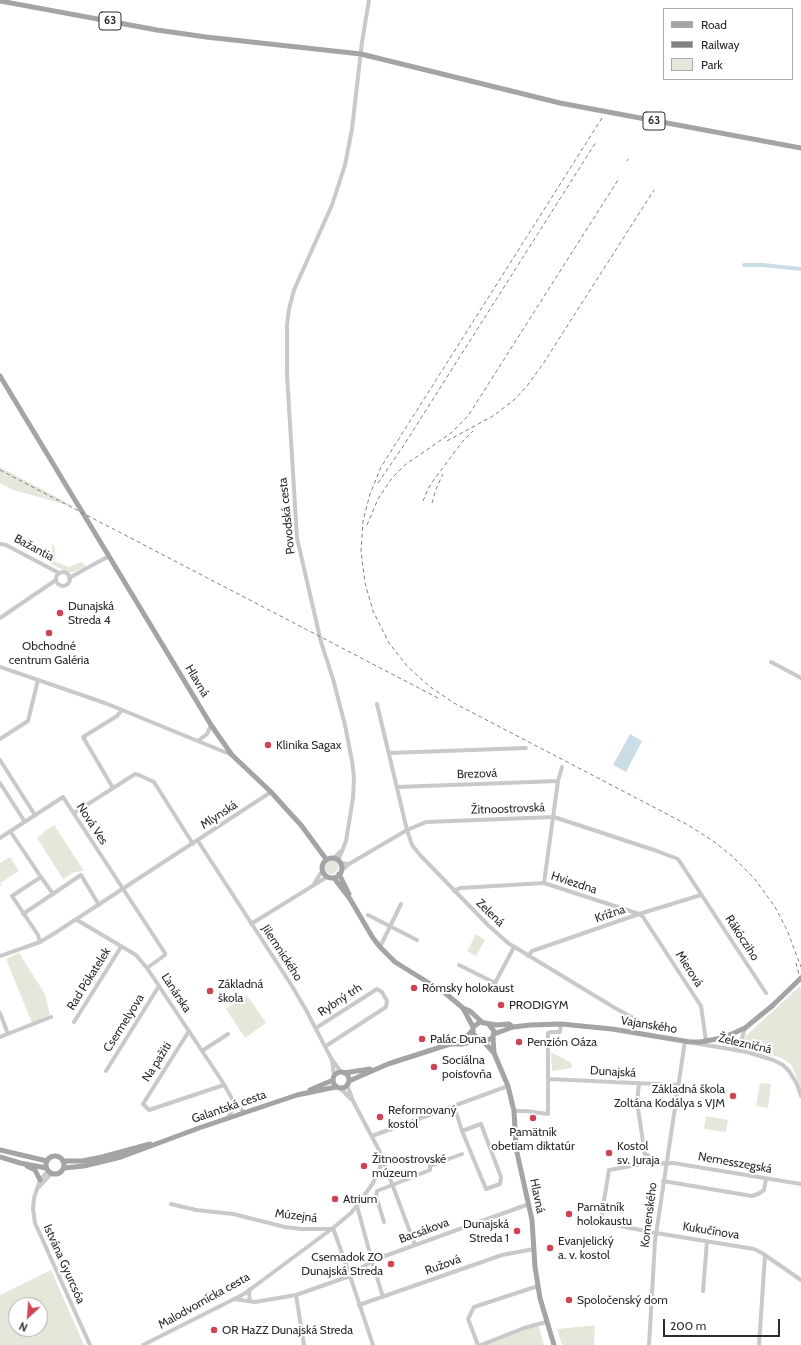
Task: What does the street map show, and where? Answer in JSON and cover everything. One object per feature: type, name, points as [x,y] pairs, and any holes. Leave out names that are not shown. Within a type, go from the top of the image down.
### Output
[{"type":"main road","name":"63","points":[[0,1],[158,30],[206,37],[361,54],[560,103],[801,148]]},
{"type":"main road","name":"Hlavná","points":[[0,376],[211,725],[232,755],[272,792],[301,825],[326,859]]},
{"type":"main road","points":[[350,899],[340,873],[338,861],[326,859],[322,864],[322,871],[327,877],[334,878],[350,899],[373,938],[395,962],[445,993],[463,1008],[470,1011],[483,1023],[489,1025],[509,1024],[513,1026]]},
{"type":"main road","points":[[334,878],[340,873]]},
{"type":"main road","name":"Vajanského","points":[[513,1026],[530,1024],[561,1024],[612,1029],[687,1041],[706,1041],[730,1035],[745,1028],[772,1006],[801,978]]},
{"type":"main road","points":[[463,1008],[475,1036],[482,1040],[494,1053]]},
{"type":"main road","points":[[377,1068],[343,1073],[333,1078],[333,1084],[338,1088],[377,1068],[450,1044],[467,1036],[477,1024],[483,1023]]},
{"type":"main road","points":[[489,1025],[493,1029],[494,1053]]},
{"type":"main road","points":[[450,1044],[462,1044],[482,1040],[487,1041],[493,1036],[513,1026]]},
{"type":"main road","name":"Hlavná","points":[[494,1053],[508,1086],[514,1111],[516,1148],[529,1204],[538,1286],[546,1322],[554,1345]]},
{"type":"main road","points":[[343,1073],[348,1076],[348,1083]]},
{"type":"main road","name":"Galantská cesta","points":[[48,1171],[59,1174],[64,1168],[103,1162],[141,1150],[162,1141],[303,1093],[333,1078]]},
{"type":"main road","name":"Galantská cesta","points":[[303,1093],[338,1088]]},
{"type":"main road","name":"Galantská cesta","points":[[0,1150],[47,1161],[56,1156],[64,1161],[82,1161],[162,1141]]},
{"type":"main road","points":[[0,1157],[48,1171],[47,1161]]},
{"type":"main road","points":[[64,1161],[64,1168]]},
{"type":"main road","points":[[20,1163],[35,1170],[40,1180]]},
{"type":"street","name":"Povodská cesta","points":[[338,861],[346,841],[353,803],[354,777],[345,725],[333,679],[321,642],[297,538],[287,349],[288,318],[291,298],[332,205],[345,165],[352,129],[369,0]]},
{"type":"street","name":"Bažantia","points":[[0,544],[6,544],[59,573]]},
{"type":"street","points":[[56,580],[58,584],[62,586],[68,583],[70,578],[109,556]]},
{"type":"street","points":[[0,618],[56,580],[59,573],[66,572],[70,578]]},
{"type":"street","points":[[771,662],[801,678]]},
{"type":"street","points":[[0,667],[122,710],[232,755]]},
{"type":"street","points":[[0,739],[28,721],[38,680]]},
{"type":"street","name":"Zelená","points":[[377,704],[406,830],[412,845],[416,850],[488,925],[514,947],[615,1008],[650,1027]]},
{"type":"street","points":[[113,788],[83,737],[117,716],[122,710]]},
{"type":"street","points":[[198,741],[206,734],[211,725]]},
{"type":"street","points":[[389,753],[526,748]]},
{"type":"street","points":[[1,762],[35,815]]},
{"type":"street","points":[[544,883],[558,781],[562,767]]},
{"type":"street","points":[[74,813],[134,774],[154,782],[192,844]]},
{"type":"street","name":"Brezová","points":[[397,787],[558,781]]},
{"type":"street","points":[[0,783],[25,822]]},
{"type":"street","name":"Mlynská","points":[[251,924],[198,841],[272,792]]},
{"type":"street","name":"Nová Ves","points":[[0,838],[63,797],[162,948],[165,955],[147,968]]},
{"type":"street","name":"Žitnoostrovská","points":[[340,873],[348,864],[406,830],[426,822],[554,817],[678,859],[701,895]]},
{"type":"street","points":[[10,831],[52,894]]},
{"type":"street","points":[[0,956],[40,942],[77,920],[198,841]]},
{"type":"street","points":[[338,861],[348,864]]},
{"type":"street","name":"Jilemnického","points":[[313,885],[322,871]]},
{"type":"street","points":[[23,914],[81,875],[99,905]]},
{"type":"street","points":[[40,942],[38,935],[12,896],[41,877]]},
{"type":"street","name":"Jilemnického","points":[[327,877],[251,924],[292,986],[326,1046],[331,1058],[343,1073]]},
{"type":"street","name":"Hviezdna","points":[[454,891],[460,888],[544,883],[639,914]]},
{"type":"street","name":"Krížna","points":[[528,956],[532,951],[639,914],[701,895]]},
{"type":"street","name":"Rákócziho","points":[[701,895],[766,993]]},
{"type":"street","points":[[380,947],[400,904]]},
{"type":"street","name":"Mierová","points":[[639,914],[643,917],[701,1006],[706,1041]]},
{"type":"street","points":[[368,915],[417,940]]},
{"type":"street","name":"Ľanárska","points":[[77,920],[136,955],[147,968],[224,1084],[234,1102],[245,1113]]},
{"type":"street","name":"Rad Pókatelek","points":[[74,1022],[121,946]]},
{"type":"street","points":[[459,965],[495,982],[514,947]]},
{"type":"street","name":"Csermelyova","points":[[106,1071],[159,986]]},
{"type":"street","name":"Rybný trh","points":[[316,1028],[377,989],[382,992],[387,1001],[386,1007],[326,1046]]},
{"type":"street","points":[[0,1013],[8,1034]]},
{"type":"street","points":[[0,1037],[50,1017]]},
{"type":"street","points":[[514,1111],[548,1114],[548,1033],[560,1032],[561,1024]]},
{"type":"street","points":[[745,1028],[741,1042],[747,1052]]},
{"type":"street","name":"Na pažiti","points":[[189,1031],[142,1104],[149,1110],[224,1084]]},
{"type":"street","points":[[202,1051],[228,1034]]},
{"type":"street","points":[[730,1035],[737,1050]]},
{"type":"street","name":"Železničná","points":[[687,1041],[702,1045],[747,1052],[773,1060],[783,1065],[789,1071],[797,1084],[801,1096]]},
{"type":"street","name":"Komenského","points":[[649,1345],[656,1233],[678,1085],[687,1041]]},
{"type":"street","name":"Jilemnického","points":[[331,1058],[333,1078]]},
{"type":"street","name":"Dunajská","points":[[548,1079],[678,1085]]},
{"type":"street","points":[[348,1083],[353,1101],[380,1152],[415,1245]]},
{"type":"street","points":[[639,1083],[637,1102],[646,1155],[648,1155],[650,1164]]},
{"type":"street","points":[[372,1136],[508,1086]]},
{"type":"street","points":[[338,1088],[353,1101]]},
{"type":"street","points":[[228,1118],[234,1102]]},
{"type":"street","points":[[454,1106],[462,1131],[486,1189],[500,1184],[501,1177],[481,1124],[462,1131]]},
{"type":"street","points":[[384,1222],[375,1194],[379,1190],[430,1170],[430,1166],[462,1154]]},
{"type":"street","name":"Múzejná","points":[[171,1204],[196,1210],[233,1214],[285,1227],[301,1229],[332,1229],[357,1206],[373,1183],[382,1159]]},
{"type":"street","name":"Nemesszegská","points":[[601,1219],[609,1170],[639,1164],[666,1163],[801,1184]]},
{"type":"street","points":[[37,1189],[48,1171]]},
{"type":"street","name":"Istvána Gyurcsóa","points":[[48,1171],[40,1180],[37,1189],[34,1204],[35,1223],[90,1345]]},
{"type":"street","points":[[663,1181],[752,1196],[764,1190],[766,1178]]},
{"type":"street","name":"Bacsákova","points":[[234,1298],[250,1301],[272,1300],[296,1295],[350,1276],[372,1261],[529,1204]]},
{"type":"street","points":[[357,1206],[383,1297]]},
{"type":"street","name":"Kukučínova","points":[[601,1219],[602,1222],[656,1233],[754,1249],[801,1280]]},
{"type":"street","points":[[332,1229],[350,1276],[373,1345]]},
{"type":"street","name":"Malodvornícka cesta","points":[[143,1345],[250,1289],[332,1229]]},
{"type":"street","points":[[703,1292],[707,1241]]},
{"type":"street","name":"Ružová","points":[[359,1305],[502,1255],[534,1249]]},
{"type":"street","points":[[759,1345],[765,1255]]},
{"type":"street","points":[[538,1286],[478,1305],[472,1309],[468,1319],[480,1345],[524,1328],[546,1322]]},
{"type":"street","points":[[250,1289],[250,1301]]},
{"type":"street","points":[[296,1295],[304,1345]]},
{"type":"green space","points":[[0,467],[75,507],[13,490],[0,483]]},
{"type":"green space","points":[[52,543],[55,548],[56,562],[69,567],[81,562],[85,565],[85,567],[73,572],[68,572],[51,564]]},
{"type":"green space","points":[[54,825],[84,871],[74,872],[63,879],[37,838]]},
{"type":"green space","points":[[10,857],[19,871],[0,883],[0,863]]},
{"type":"green space","points":[[328,860],[334,860],[338,864],[338,870],[334,874],[328,874],[324,870],[324,864]]},
{"type":"green space","points":[[476,934],[485,940],[476,956],[467,951]]},
{"type":"green space","points":[[19,953],[45,994],[50,1015],[32,1023],[6,959]]},
{"type":"green space","points":[[800,986],[801,1088],[791,1064],[779,1057],[751,1050],[745,1046],[744,1042],[745,1037],[750,1032]]},
{"type":"green space","points":[[247,995],[266,1023],[245,1038],[226,1009]]},
{"type":"green space","points":[[551,1052],[571,1063],[572,1068],[552,1071]]},
{"type":"green space","points":[[760,1083],[771,1084],[768,1108],[756,1106]]},
{"type":"green space","points":[[706,1116],[728,1120],[726,1132],[704,1129]]},
{"type":"green space","points":[[51,1270],[84,1345],[0,1345],[0,1295]]},
{"type":"green space","points":[[538,1324],[544,1345],[481,1345]]},
{"type":"green space","points":[[595,1326],[594,1345],[562,1345],[557,1329]]},
{"type":"water","points":[[630,734],[642,741],[626,772],[613,765]]},
{"type":"waterway","points":[[744,265],[763,265],[801,269]]},
{"type":"railway","points":[[602,118],[381,467],[370,494],[363,521],[361,551],[365,583],[373,611],[389,643],[408,667],[429,686],[454,703],[688,825],[713,841],[732,856],[754,878],[775,907],[787,930],[801,967]]},
{"type":"railway","points":[[378,483],[402,448],[596,142]]},
{"type":"railway","points":[[367,525],[378,499],[392,478],[405,465],[451,433],[468,416],[618,180]]},
{"type":"railway","points":[[447,441],[493,416],[514,400],[527,386],[543,364],[654,190]]},
{"type":"railway","points":[[423,501],[433,481],[462,442],[473,431]]},
{"type":"railway","points":[[0,470],[438,698]]},
{"type":"railway","points":[[432,503],[436,489],[443,474]]},
{"type":"railway","points":[[796,963],[801,982]]},
{"type":"place","name":"Dunajská Streda 4","points":[[60,613]]},
{"type":"place","name":"Obchodné centrum Galéria","points":[[49,633]]},
{"type":"place","name":"Klinika Sagax","points":[[268,745]]},
{"type":"place","name":"Rómsky holokaust","points":[[414,988]]},
{"type":"place","name":"Základná škola","points":[[210,991]]},
{"type":"place","name":"PRODIGYM","points":[[501,1005]]},
{"type":"place","name":"Palác Duna","points":[[422,1039]]},
{"type":"place","name":"Penzión Oáza","points":[[519,1042]]},
{"type":"place","name":"Sociálna poisťovňa","points":[[434,1067]]},
{"type":"place","name":"Základná škola Zoltána Kodálya s VJM","points":[[733,1096]]},
{"type":"place","name":"Reformovaný kostol","points":[[380,1117]]},
{"type":"place","name":"Pamätník obetiam diktatúr","points":[[533,1118]]},
{"type":"place","name":"Kostol sv. Juraja","points":[[609,1153]]},
{"type":"place","name":"Žitnoostrovské múzeum","points":[[364,1166]]},
{"type":"place","name":"Atrium","points":[[335,1199]]},
{"type":"place","name":"Pamätník holokaustu","points":[[569,1214]]},
{"type":"place","name":"Dunajská Streda 1","points":[[517,1231]]},
{"type":"place","name":"Evanjelický a. v. kostol","points":[[550,1248]]},
{"type":"place","name":"Csemadok ZO Dunajská Streda","points":[[391,1264]]},
{"type":"place","name":"Spoločenský dom","points":[[569,1300]]},
{"type":"place","name":"OR HaZZ Dunajská Streda","points":[[214,1330]]}]
